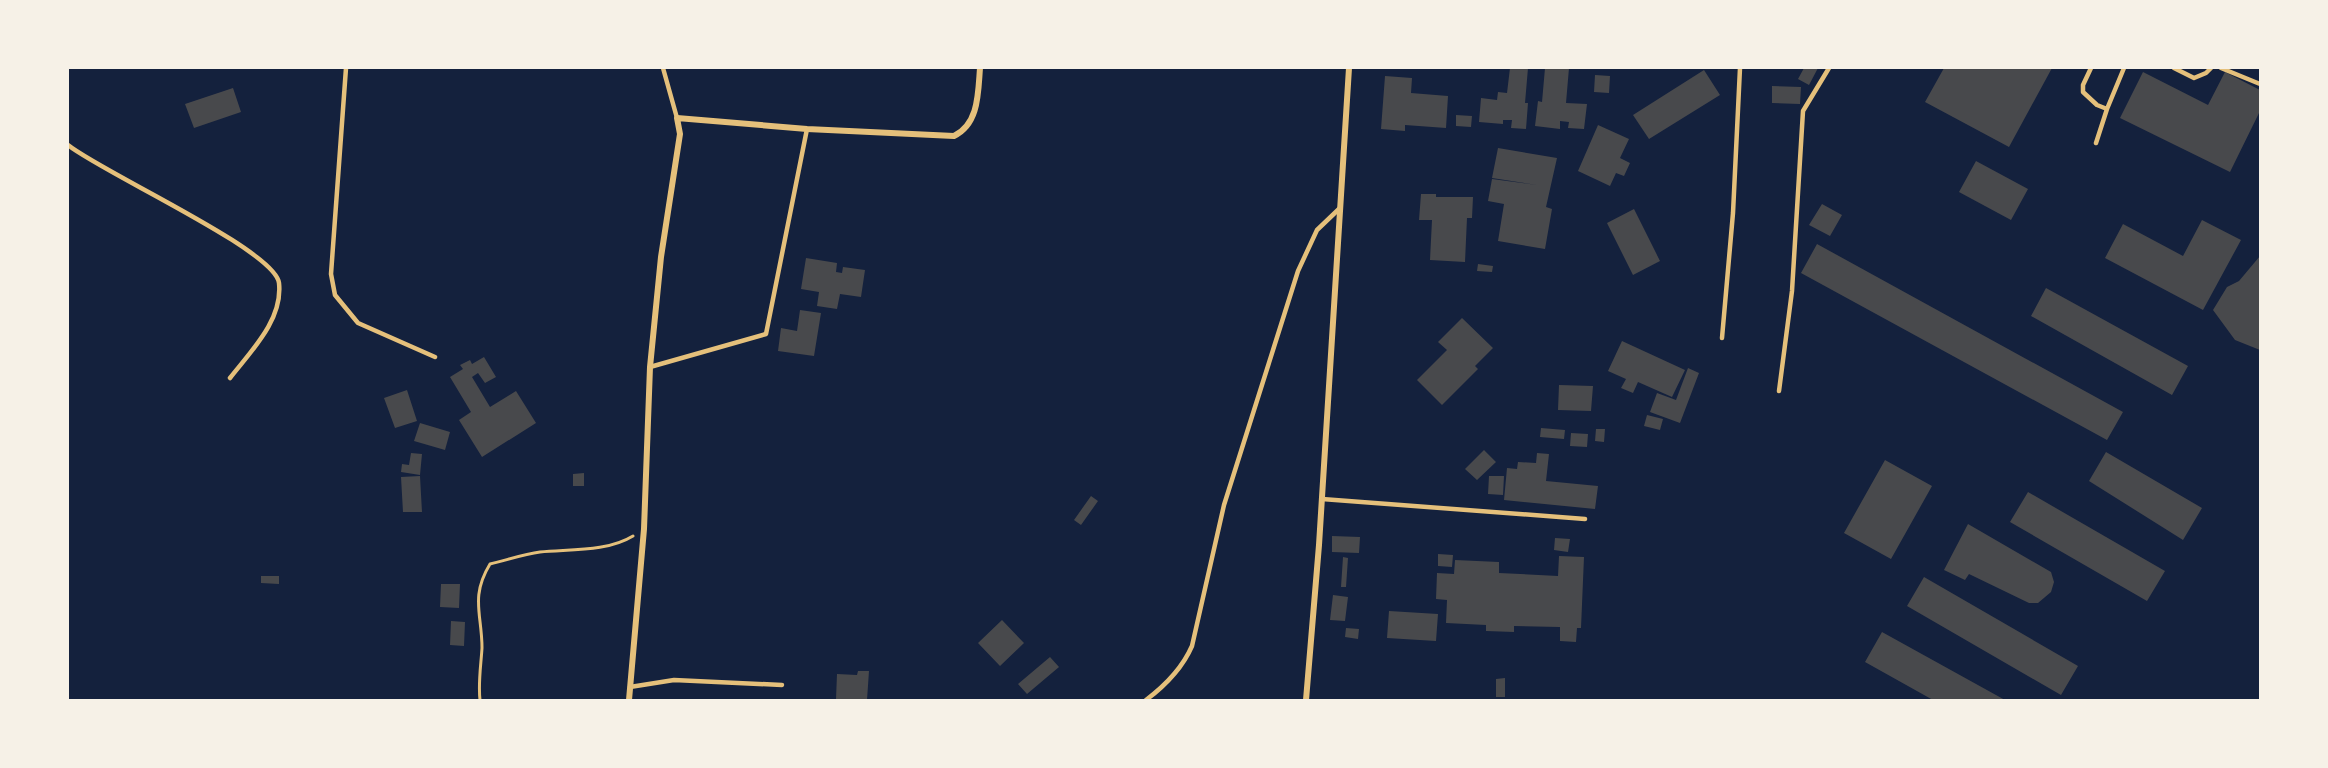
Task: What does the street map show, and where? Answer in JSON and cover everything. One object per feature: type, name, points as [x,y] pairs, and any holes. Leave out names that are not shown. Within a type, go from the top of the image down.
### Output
[{"type":"street","points":[[629,700],[644,529],[650,367],[661,257],[680,134],[677,118],[807,129],[954,136],[965,131],[974,116],[980,68]]},
{"type":"street","points":[[1306,700],[1322,499],[1349,68]]},
{"type":"lane","points":[[346,68],[331,274],[335,295],[358,322],[435,357]]},
{"type":"lane","points":[[663,68],[677,118]]},
{"type":"lane","points":[[1722,338],[1733,213],[1740,68]]},
{"type":"lane","points":[[1779,392],[1792,291],[1803,111],[1829,68]]},
{"type":"lane","points":[[2091,68],[2083,85],[2083,92],[2097,105],[2107,109]]},
{"type":"lane","points":[[2096,143],[2124,68]]},
{"type":"lane","points":[[2174,68],[2194,78],[2211,68]]},
{"type":"lane","points":[[2221,68],[2260,84]]},
{"type":"lane","points":[[650,367],[766,334],[807,129]]},
{"type":"lane","points":[[68,146],[143,191],[228,236],[275,272],[279,285],[277,309],[266,330],[230,378]]},
{"type":"lane","points":[[1146,700],[1162,689],[1185,663],[1192,646],[1224,505],[1298,271],[1317,230],[1340,208]]},
{"type":"lane","points":[[1322,499],[1585,519]]},
{"type":"lane","points":[[630,687],[674,680],[782,685]]},
{"type":"path","points":[[480,700],[482,645],[477,608],[481,579],[490,564],[537,552],[596,547],[627,540],[644,529]]},
{"type":"building","points":[[1510,68],[1528,68],[1525,103],[1528,103],[1526,129],[1511,128],[1512,120],[1503,120],[1503,124],[1479,122],[1481,98],[1497,100],[1498,92],[1507,93]]},
{"type":"building","points":[[1545,68],[1569,68],[1566,103],[1587,104],[1584,129],[1568,128],[1569,122],[1560,121],[1560,129],[1535,126],[1538,101],[1542,102]]},
{"type":"building","points":[[1804,68],[1818,68],[1809,85],[1798,79]]},
{"type":"building","points":[[1944,68],[2052,68],[2009,147],[1925,102]]},
{"type":"building","points":[[1704,70],[1720,95],[1649,139],[1633,115]]},
{"type":"building","points":[[2143,72],[2208,105],[2225,72],[2260,90],[2260,111],[2230,172],[2120,118]]},
{"type":"building","points":[[1595,75],[1610,76],[1609,93],[1594,92]]},
{"type":"building","points":[[1385,76],[1412,78],[1411,93],[1448,96],[1446,128],[1405,125],[1405,131],[1381,129]]},
{"type":"building","points":[[1772,86],[1801,87],[1800,104],[1772,103]]},
{"type":"building","points":[[233,88],[241,112],[194,128],[185,104]]},
{"type":"building","points":[[1456,115],[1472,116],[1471,127],[1456,126]]},
{"type":"building","points":[[1598,125],[1629,139],[1620,158],[1630,163],[1624,176],[1616,173],[1610,186],[1578,171]]},
{"type":"building","points":[[1498,148],[1557,158],[1546,207],[1552,209],[1545,249],[1498,241],[1504,204],[1488,201],[1492,179],[1537,185],[1492,178]]},
{"type":"building","points":[[1976,161],[2028,189],[2011,220],[1959,192]]},
{"type":"building","points":[[1421,194],[1436,194],[1436,197],[1473,197],[1472,218],[1467,218],[1465,262],[1430,260],[1432,220],[1419,220]]},
{"type":"building","points":[[1822,204],[1842,215],[1830,236],[1809,225]]},
{"type":"building","points":[[1634,209],[1660,261],[1633,275],[1607,223]]},
{"type":"building","points":[[2202,220],[2241,240],[2203,310],[2105,258],[2123,224],[2183,256]]},
{"type":"building","points":[[1817,244],[2123,412],[2107,440],[1801,273]]},
{"type":"building","points":[[2260,256],[2260,350],[2235,340],[2213,310],[2227,287],[2239,281]]},
{"type":"building","points":[[806,258],[837,263],[836,272],[842,273],[843,267],[865,270],[861,297],[840,294],[837,309],[817,306],[819,292],[801,289]]},
{"type":"building","points":[[1478,264],[1493,266],[1492,272],[1477,271]]},
{"type":"building","points":[[2046,288],[2188,366],[2172,395],[2031,316]]},
{"type":"building","points":[[800,310],[821,313],[814,356],[778,351],[781,328],[797,331]]},
{"type":"building","points":[[1462,318],[1493,348],[1475,366],[1478,369],[1442,405],[1417,380],[1447,350],[1438,342]]},
{"type":"building","points":[[1622,341],[1685,370],[1672,397],[1638,382],[1633,393],[1621,388],[1626,379],[1608,371]]},
{"type":"building","points":[[484,357],[496,377],[485,383],[478,373],[472,377],[490,407],[516,391],[536,423],[482,457],[459,420],[471,412],[450,377],[463,369],[460,365],[470,360],[472,364]]},
{"type":"building","points":[[1688,368],[1699,373],[1680,423],[1650,412],[1657,393],[1676,400]]},
{"type":"building","points":[[1559,385],[1593,386],[1591,411],[1558,410]]},
{"type":"building","points":[[407,390],[417,421],[395,428],[384,398]]},
{"type":"building","points":[[1647,415],[1663,419],[1660,430],[1644,426]]},
{"type":"building","points":[[420,423],[450,432],[445,450],[414,441]]},
{"type":"building","points":[[1541,428],[1565,430],[1564,439],[1540,437]]},
{"type":"building","points":[[1596,429],[1605,429],[1604,442],[1595,441]]},
{"type":"building","points":[[1571,433],[1588,434],[1587,447],[1570,446]]},
{"type":"building","points":[[1484,450],[1496,462],[1477,480],[1465,469]]},
{"type":"building","points":[[2106,452],[2202,508],[2183,540],[2089,481]]},
{"type":"building","points":[[411,453],[422,454],[420,475],[401,472],[402,464],[409,465]]},
{"type":"building","points":[[1537,453],[1549,454],[1546,481],[1598,486],[1595,509],[1504,500],[1507,468],[1517,469],[1518,462],[1536,463]]},
{"type":"building","points":[[1885,460],[1932,486],[1891,559],[1844,533]]},
{"type":"building","points":[[584,473],[584,486],[573,486],[573,474]]},
{"type":"building","points":[[420,476],[422,512],[403,512],[401,477]]},
{"type":"building","points":[[1489,476],[1504,476],[1503,495],[1488,494]]},
{"type":"building","points":[[2028,492],[2165,571],[2147,601],[2010,522]]},
{"type":"building","points":[[1091,496],[1098,501],[1081,525],[1074,520]]},
{"type":"building","points":[[1968,524],[2051,572],[2054,582],[2051,592],[2038,603],[2029,603],[1969,574],[1965,580],[1944,570]]},
{"type":"building","points":[[1332,536],[1360,537],[1359,553],[1332,552]]},
{"type":"building","points":[[1555,538],[1570,539],[1568,552],[1554,550]]},
{"type":"building","points":[[1438,554],[1453,555],[1452,567],[1438,566]]},
{"type":"building","points":[[1559,556],[1584,557],[1581,628],[1577,628],[1576,642],[1560,641],[1560,627],[1514,626],[1514,632],[1486,631],[1486,625],[1446,623],[1447,600],[1436,599],[1437,573],[1454,574],[1455,560],[1499,562],[1499,573],[1558,576]]},
{"type":"building","points":[[1343,557],[1348,558],[1346,587],[1341,587]]},
{"type":"building","points":[[261,576],[279,576],[279,584],[261,583]]},
{"type":"building","points":[[1924,577],[2078,666],[2061,695],[1907,606]]},
{"type":"building","points":[[441,584],[460,584],[459,608],[440,607]]},
{"type":"building","points":[[1333,595],[1348,597],[1345,621],[1330,620]]},
{"type":"building","points":[[1389,611],[1438,614],[1436,641],[1387,638]]},
{"type":"building","points":[[1002,620],[1024,643],[1000,666],[978,643]]},
{"type":"building","points":[[451,621],[465,622],[464,646],[450,645]]},
{"type":"building","points":[[1346,628],[1359,629],[1358,639],[1345,637]]},
{"type":"building","points":[[1882,632],[2005,700],[1933,700],[1865,662]]},
{"type":"building","points":[[1050,657],[1059,667],[1027,694],[1018,684]]},
{"type":"building","points":[[858,671],[869,671],[867,700],[836,699],[837,674],[857,675]]},
{"type":"building","points":[[1505,678],[1505,697],[1496,697],[1496,679]]}]
